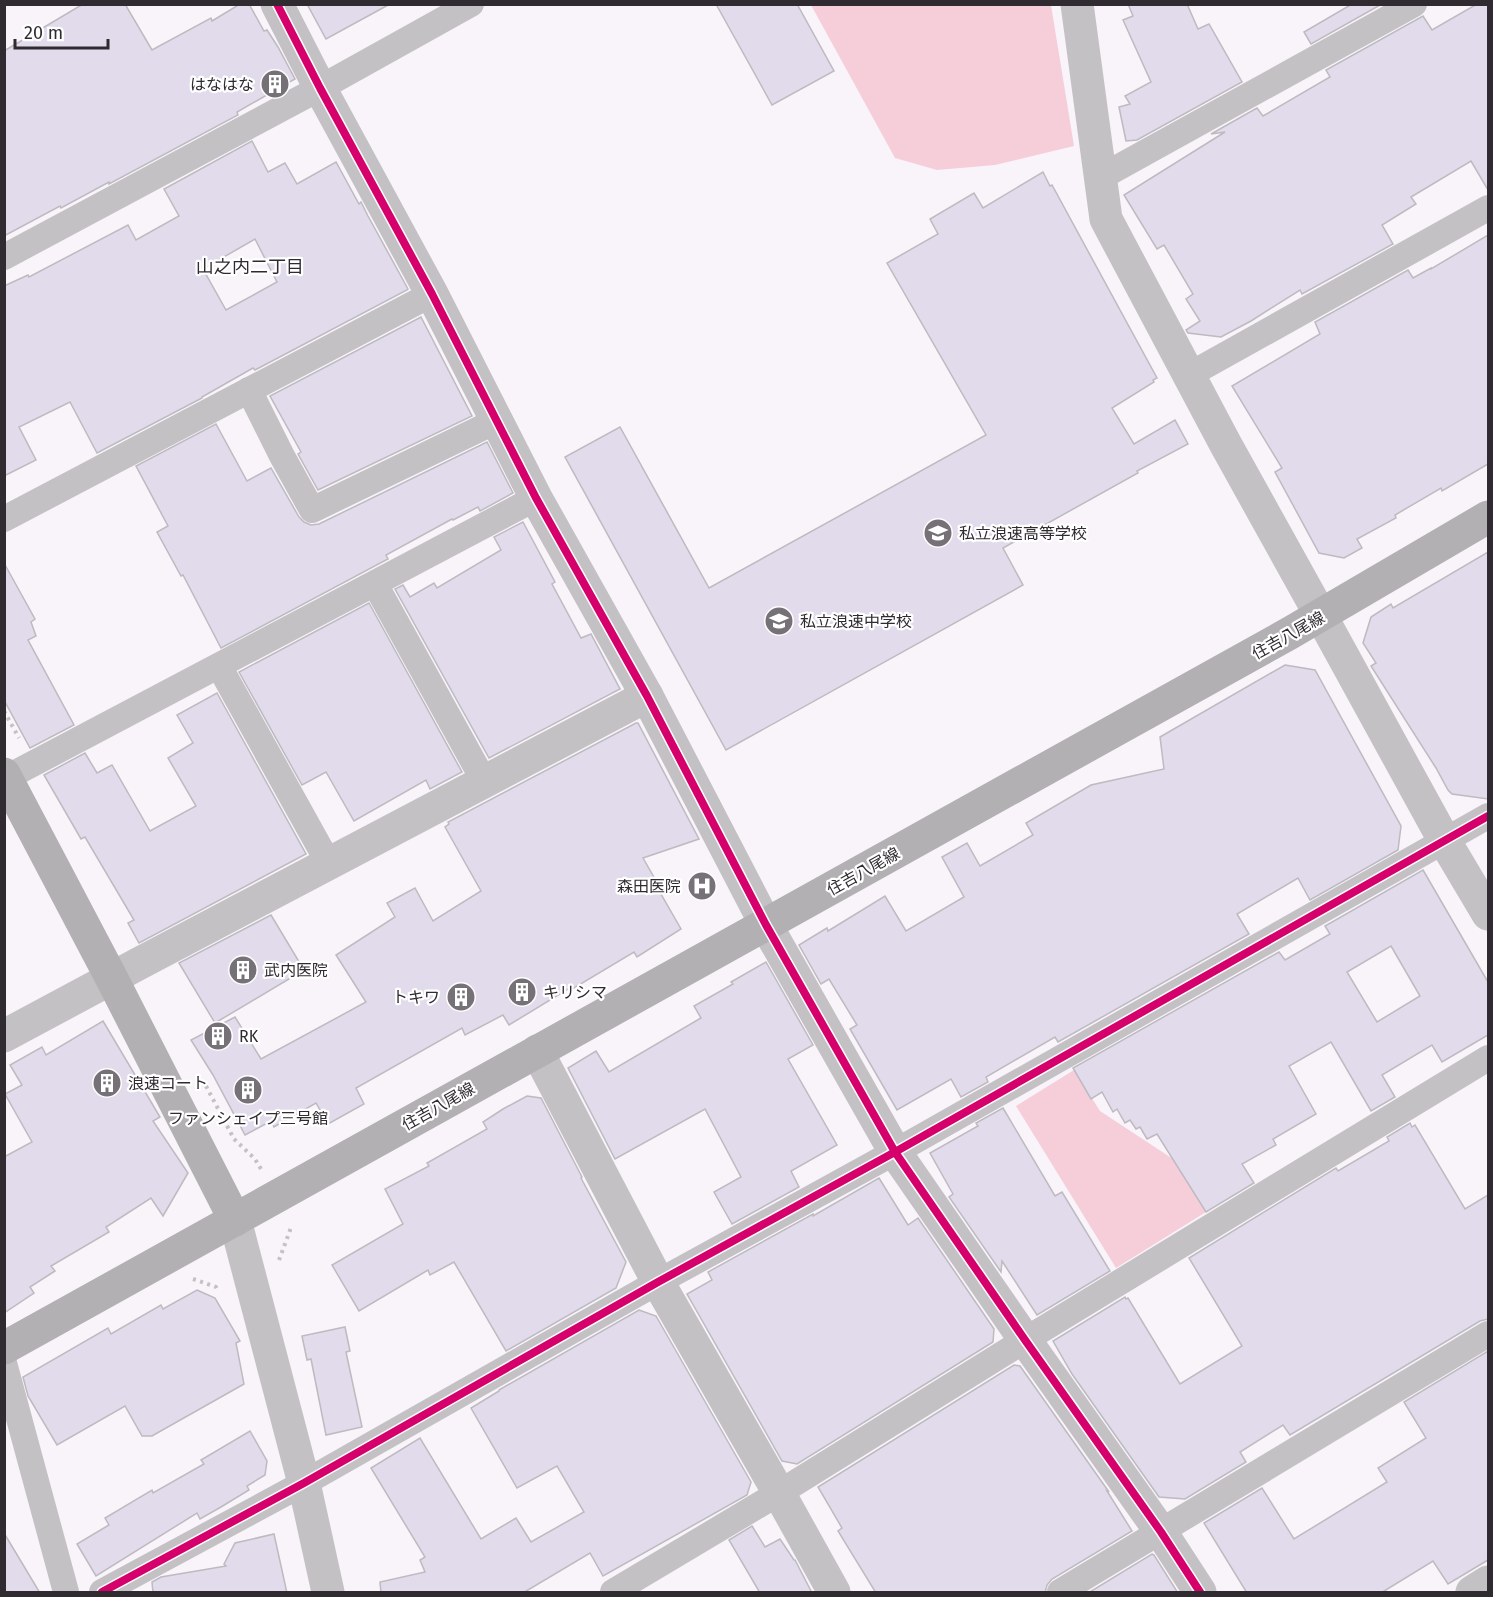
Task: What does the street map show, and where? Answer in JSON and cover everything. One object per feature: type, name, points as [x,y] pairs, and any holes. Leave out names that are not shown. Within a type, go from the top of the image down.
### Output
[{"type":"main road","name":"住吉八尾線","points":[[4,1348],[1321,616],[1488,518]]},
{"type":"main road","points":[[5,777],[112,979],[235,1220]]},
{"type":"street","points":[[276,4],[432,294],[536,498],[647,696],[766,925],[894,1152],[1161,1532],[1200,1593]]},
{"type":"street","points":[[4,257],[320,88],[471,4]]},
{"type":"street","points":[[1077,4],[1106,219],[1231,456],[1444,840],[1488,914]]},
{"type":"street","points":[[1101,177],[1414,4]]},
{"type":"street","points":[[1189,375],[1488,208]]},
{"type":"street","points":[[4,519],[432,294]]},
{"type":"street","points":[[249,390],[312,510],[496,421]]},
{"type":"street","points":[[5,777],[536,498]]},
{"type":"street","points":[[375,584],[484,781]]},
{"type":"street","points":[[219,666],[328,864]]},
{"type":"street","points":[[4,1036],[647,696]]},
{"type":"street","points":[[102,1593],[304,1483],[1488,816]]},
{"type":"street","points":[[537,1051],[658,1282],[834,1593]]},
{"type":"street","points":[[613,1593],[1488,1058]]},
{"type":"street","points":[[235,1220],[304,1483],[328,1593]]},
{"type":"street","points":[[1060,1593],[1488,1334]]},
{"type":"street","points":[[4,1363],[66,1593]]},
{"type":"street","points":[[1472,1593],[1488,1582]]},
{"type":"shaded area","points":[[811,5],[1051,5],[1074,146],[995,165],[937,170],[895,158]]},
{"type":"shaded area","points":[[1074,1070],[1100,1111],[1173,1159],[1206,1212],[1116,1268],[1016,1106]]},
{"type":"building","points":[[83,4],[125,4],[152,50],[211,18],[212,21],[240,4],[249,4],[264,31],[267,30],[278,47],[295,79],[237,112],[238,115],[109,184],[109,182],[61,208],[60,206],[4,236],[4,51]]},
{"type":"building","points":[[307,4],[390,4],[326,39]]},
{"type":"building","points":[[716,4],[797,4],[834,71],[772,105]]},
{"type":"building","points":[[1128,4],[1187,4],[1198,29],[1209,24],[1242,82],[1137,140],[1126,141],[1119,107],[1130,104],[1125,96],[1151,82],[1123,20],[1133,16]]},
{"type":"building","points":[[1352,4],[1382,4],[1311,44],[1304,32]]},
{"type":"building","points":[[1477,4],[1488,4],[1488,190],[1471,161],[1411,197],[1416,204],[1382,225],[1393,244],[1302,294],[1300,290],[1221,337],[1188,333],[1186,330],[1200,321],[1186,299],[1193,294],[1164,245],[1157,249],[1124,195],[1225,132],[1211,134],[1257,108],[1263,116],[1330,77],[1326,70],[1423,16],[1432,30]]},
{"type":"building","points":[[252,141],[268,172],[285,163],[297,184],[336,162],[359,204],[361,202],[408,289],[255,370],[253,368],[202,398],[97,453],[70,402],[19,427],[36,460],[4,476],[4,286],[28,275],[29,277],[128,225],[136,240],[179,216],[164,189]],"holes":[[[255,239],[277,282],[226,310],[203,269]]]},
{"type":"building","points":[[1043,172],[1157,378],[1112,408],[1134,444],[1175,420],[1188,444],[1003,548],[1023,585],[726,750],[565,457],[620,427],[709,588],[986,435],[887,263],[938,234],[930,219],[974,193],[983,208]]},
{"type":"building","points":[[1488,235],[1488,464],[1442,491],[1441,488],[1395,515],[1396,518],[1357,539],[1362,548],[1344,558],[1319,553],[1275,472],[1282,468],[1232,386],[1320,334],[1315,322],[1408,270],[1413,278],[1431,269]]},
{"type":"building","points":[[421,317],[472,416],[318,490],[298,454],[301,452],[270,396]]},
{"type":"building","points":[[216,424],[247,481],[271,468],[299,517],[311,525],[319,524],[487,442],[513,493],[480,511],[478,507],[452,519],[386,555],[388,559],[221,648],[183,575],[181,576],[157,532],[168,526],[136,466]]},
{"type":"building","points":[[523,522],[581,638],[591,634],[620,689],[489,758],[395,589],[403,585],[410,597],[434,583],[437,588],[501,550],[494,537]]},
{"type":"building","points":[[1488,552],[1488,799],[1452,794],[1448,790],[1371,666],[1376,663],[1363,643],[1371,617],[1391,604],[1393,608]]},
{"type":"building","points":[[4,563],[35,619],[31,622],[36,636],[28,640],[74,725],[30,748],[4,700]]},
{"type":"building","points":[[369,603],[462,772],[430,789],[426,780],[354,821],[326,772],[302,785],[239,672]]},
{"type":"building","points":[[1285,665],[1315,670],[1401,826],[1398,850],[1310,900],[1298,878],[1237,914],[1249,934],[1058,1042],[1055,1037],[986,1077],[988,1082],[961,1097],[951,1079],[897,1110],[850,1029],[857,1025],[829,979],[821,984],[799,945],[827,928],[828,931],[885,896],[906,931],[964,897],[942,857],[967,843],[980,866],[1033,835],[1026,823],[1091,785],[1164,769],[1160,737]]},
{"type":"building","points":[[217,693],[306,854],[139,943],[128,923],[134,920],[85,837],[81,839],[44,775],[85,753],[97,773],[112,765],[150,831],[196,806],[168,758],[193,743],[177,715]]},
{"type":"building","points":[[636,723],[699,839],[643,858],[681,929],[637,957],[634,952],[509,1025],[503,1015],[465,1035],[462,1028],[356,1088],[364,1104],[328,1124],[316,1103],[274,1127],[271,1121],[245,1135],[213,1075],[191,1040],[235,1017],[261,1059],[366,1002],[336,955],[395,917],[387,903],[415,888],[433,921],[481,891],[445,827],[449,824],[448,822]]},
{"type":"building","points":[[1423,870],[1488,982],[1488,1035],[1442,1062],[1432,1045],[1382,1075],[1395,1097],[1371,1111],[1331,1042],[1289,1066],[1316,1114],[1273,1139],[1276,1145],[1242,1164],[1254,1183],[1206,1212],[1157,1134],[1147,1139],[1140,1127],[1136,1129],[1130,1120],[1125,1123],[1117,1109],[1113,1112],[1102,1092],[1091,1099],[1073,1068],[1279,952],[1285,960],[1330,934],[1325,926]],"holes":[[[1391,946],[1420,996],[1377,1022],[1347,972]]]},
{"type":"building","name":"武内医院","points":[[271,915],[304,970],[215,1023],[179,963]]},
{"type":"building","points":[[766,962],[813,1045],[788,1059],[837,1145],[791,1171],[799,1187],[732,1224],[714,1192],[741,1177],[705,1109],[615,1159],[568,1068],[596,1051],[609,1072],[701,1018],[694,1006]]},
{"type":"building","points":[[103,1021],[160,1117],[153,1121],[188,1173],[163,1216],[151,1198],[106,1227],[109,1232],[51,1266],[55,1271],[30,1287],[34,1293],[4,1313],[4,1157],[32,1142],[5,1094],[22,1085],[10,1065],[42,1047],[46,1055]]},
{"type":"building","points":[[527,1096],[541,1098],[626,1262],[616,1288],[506,1351],[454,1262],[430,1275],[428,1270],[359,1311],[332,1265],[403,1224],[385,1189],[429,1166],[427,1163],[487,1129],[483,1122]]},
{"type":"building","points":[[1003,1108],[1055,1196],[1062,1192],[1110,1271],[1037,1315],[1002,1261],[1001,1272],[949,1197],[953,1194],[930,1153],[978,1126],[976,1123]]},
{"type":"building","points":[[1410,1123],[1412,1127],[1415,1125],[1465,1209],[1488,1195],[1488,1319],[1480,1321],[1290,1435],[1283,1425],[1240,1452],[1246,1462],[1185,1499],[1159,1497],[1072,1374],[1053,1341],[1125,1297],[1128,1298],[1180,1384],[1242,1346],[1189,1258],[1336,1168],[1338,1171],[1389,1141],[1387,1137]]},
{"type":"building","points":[[879,1178],[908,1225],[918,1218],[994,1329],[993,1342],[797,1464],[782,1461],[687,1294],[712,1280],[708,1272]]},
{"type":"building","points":[[197,1290],[215,1298],[240,1341],[236,1343],[244,1384],[152,1436],[142,1436],[125,1406],[57,1445],[28,1396],[23,1377],[108,1328],[111,1334],[161,1305],[163,1309]]},
{"type":"building","points":[[639,1310],[656,1316],[751,1482],[747,1495],[603,1576],[590,1553],[523,1593],[381,1593],[380,1582],[425,1572],[420,1560],[425,1557],[371,1468],[420,1438],[481,1539],[516,1518],[531,1542],[584,1512],[557,1466],[517,1488],[471,1408]]},
{"type":"building","points":[[345,1327],[350,1351],[346,1352],[362,1427],[326,1435],[311,1359],[307,1360],[302,1336]]},
{"type":"building","points":[[1488,1351],[1488,1560],[1448,1584],[1433,1561],[1381,1593],[1247,1593],[1204,1523],[1262,1488],[1294,1539],[1387,1482],[1378,1468],[1426,1438],[1404,1402]]},
{"type":"building","points":[[1014,1365],[1020,1366],[1109,1492],[1107,1491],[1132,1531],[1052,1579],[1045,1593],[876,1593],[838,1531],[842,1528],[818,1487]]},
{"type":"building","points":[[250,1431],[267,1461],[265,1475],[247,1486],[249,1490],[221,1507],[200,1519],[197,1513],[96,1576],[77,1544],[109,1525],[105,1518],[152,1490],[153,1493],[204,1464],[201,1460]]},
{"type":"building","points":[[752,1526],[765,1547],[780,1539],[795,1560],[812,1593],[760,1593],[729,1540]]},
{"type":"building","points":[[4,1533],[40,1593],[4,1593]]},
{"type":"building","points":[[274,1534],[287,1593],[153,1593],[152,1582],[161,1577],[226,1566],[224,1564],[235,1543]]},
{"type":"building","points":[[1152,1554],[1178,1593],[1088,1593]]},
{"type":"cycle path","points":[[277,4],[432,294],[536,498],[647,696],[766,925],[895,1152],[1161,1532],[1200,1592]]},
{"type":"cycle path","points":[[102,1592],[304,1483],[1488,816]]},
{"type":"place","name":"はなはな","points":[[275,84]]},
{"type":"place","name":"私立浪速高等学校","points":[[938,533]]},
{"type":"place","name":"私立浪速中学校","points":[[779,621]]},
{"type":"place","name":"森田医院","points":[[702,886]]},
{"type":"place","name":"武内医院","points":[[243,970]]},
{"type":"place","name":"キリシマ","points":[[522,992]]},
{"type":"place","name":"トキワ","points":[[461,997]]},
{"type":"place","name":"RK","points":[[218,1036]]},
{"type":"place","name":"浪速コート","points":[[107,1083]]},
{"type":"place","name":"ファンシェイプ三号館","points":[[248,1090]]},
{"type":"district","name":"山之内二丁目","points":[[250,267]]}]
